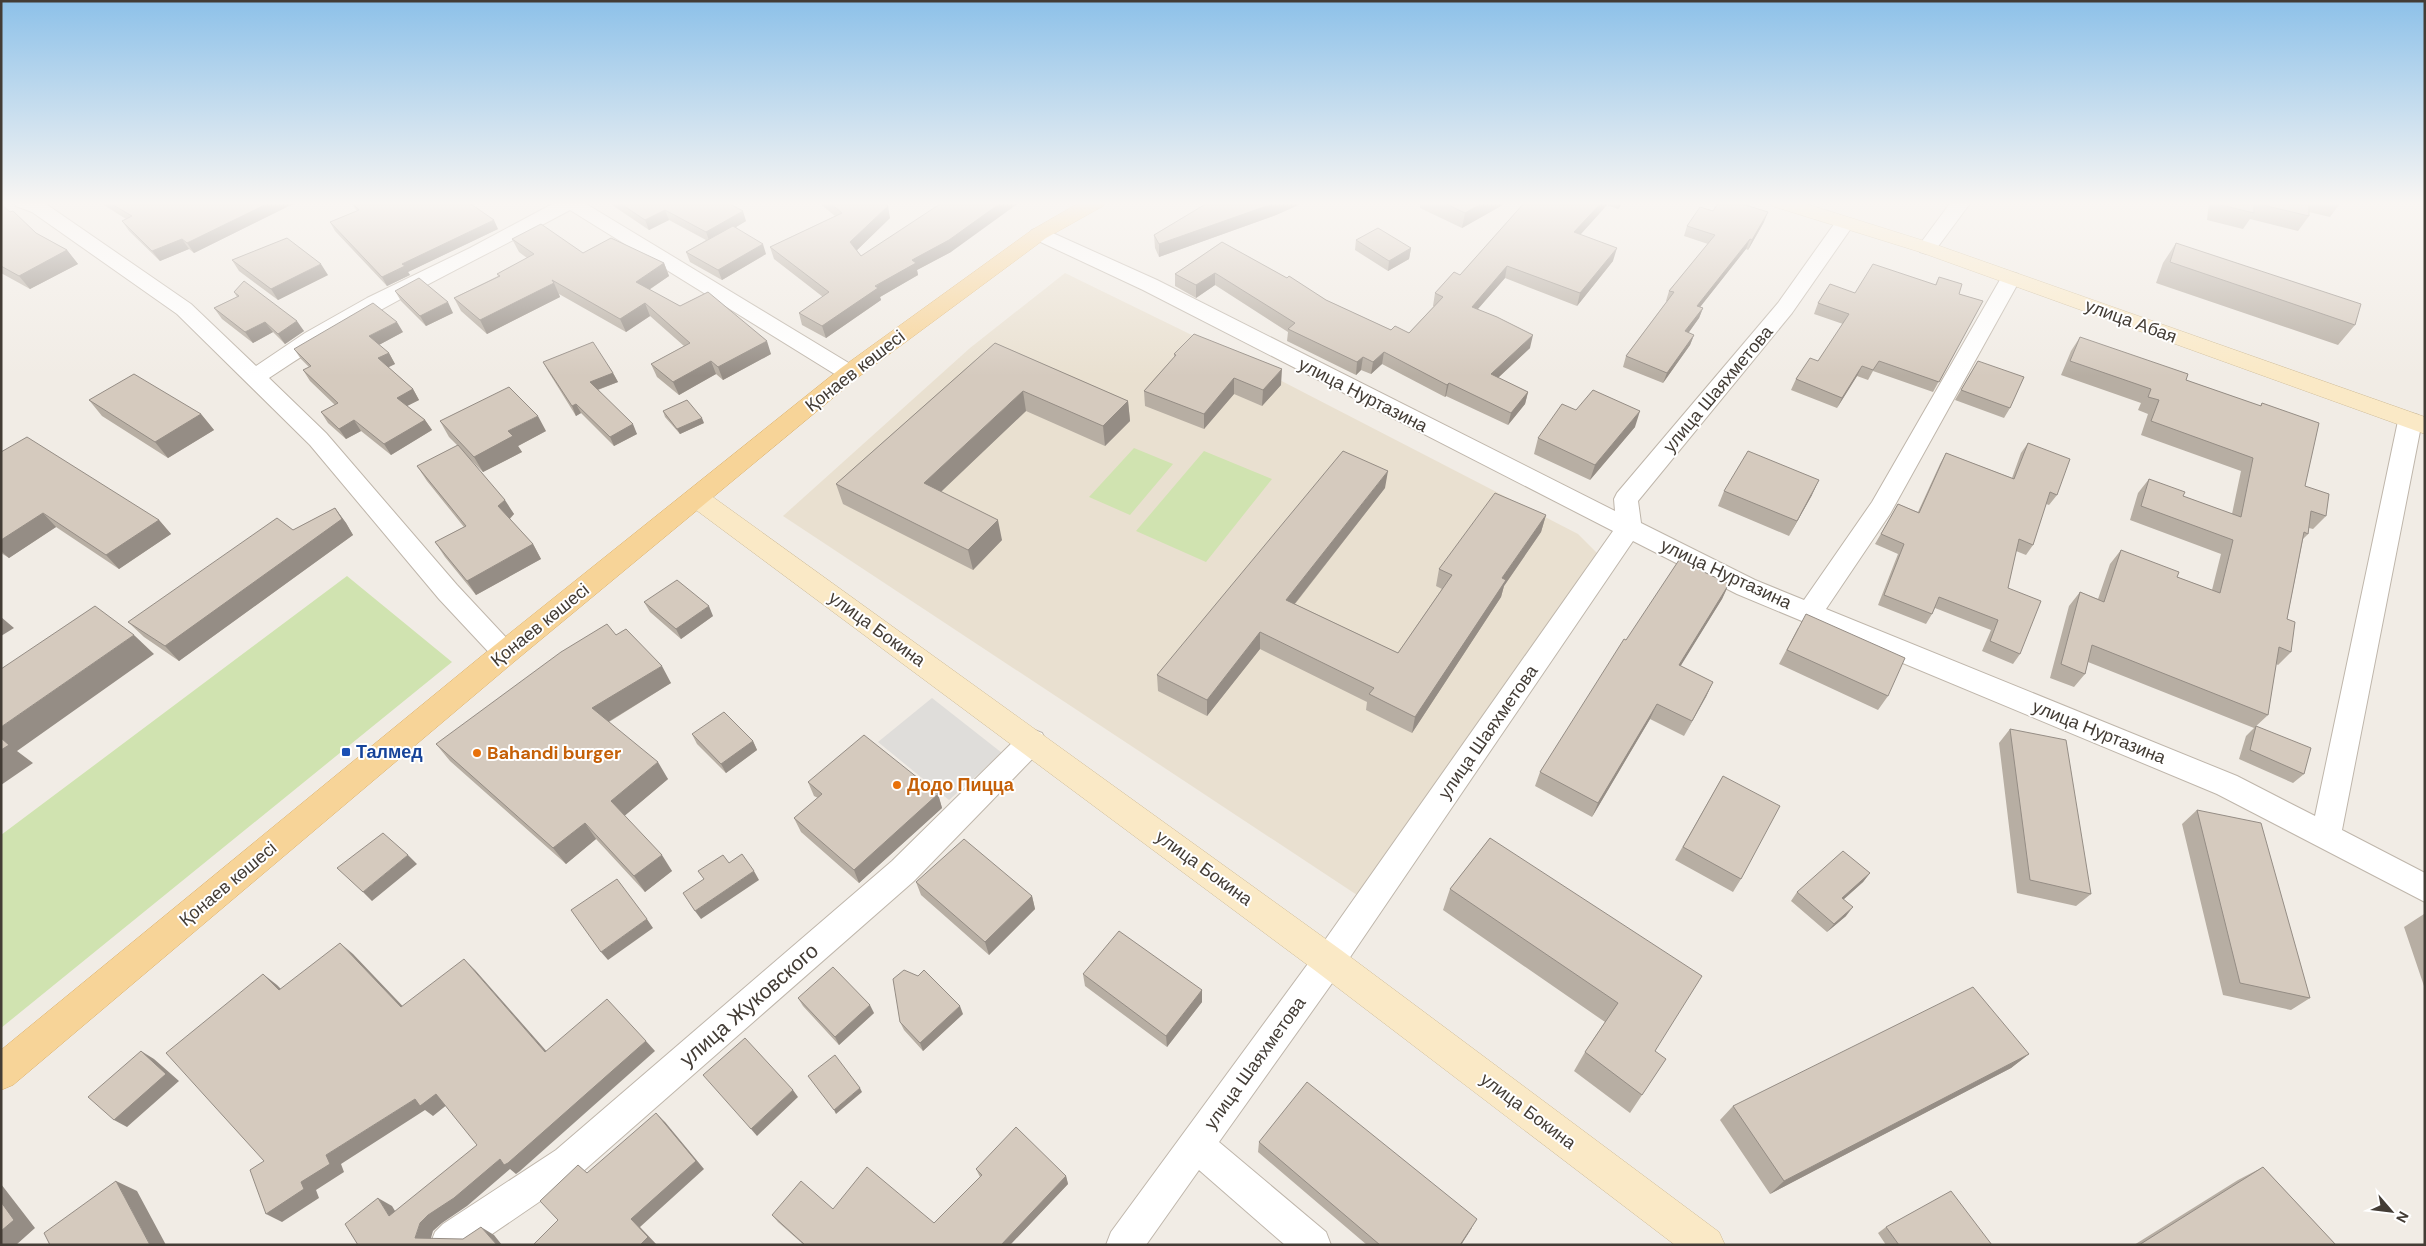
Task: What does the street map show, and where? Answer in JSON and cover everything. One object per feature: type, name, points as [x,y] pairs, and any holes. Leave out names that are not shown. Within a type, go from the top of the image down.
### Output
[{"type":"main road","name":"Қонаев көшесі","points":[[1,1073],[505,653],[698,498],[849,373],[1004,260]]},
{"type":"street","points":[[114,260],[184,309],[318,439],[448,592],[505,653]]},
{"type":"street","points":[[255,377],[313,338],[374,303],[461,260]]},
{"type":"street","points":[[665,260],[849,373]]},
{"type":"street","name":"улица Нуртазина","points":[[1096,260],[1150,285],[1300,364],[1746,587],[2227,785],[2425,888]]},
{"type":"street","name":"улица Шаяхметова","points":[[1124,1245],[1329,961],[1629,528],[1626,499],[1786,308],[1819,260]]},
{"type":"street","name":"улица Абая","points":[[1961,260],[2418,424]]},
{"type":"street","points":[[1809,613],[1881,508],[2010,278]]},
{"type":"street","points":[[2326,835],[2418,424]]},
{"type":"street","name":"улица Бокина","points":[[698,498],[1329,961],[1706,1245]]},
{"type":"street","name":"улица Жуковского","points":[[448,1245],[456,1236],[568,1162],[902,871],[1032,742]]},
{"type":"street","points":[[1196,1144],[1313,1245]]},
{"type":"shaded area","points":[[1065,273],[1204,341],[1578,534],[1597,553],[1357,895],[783,516],[970,348]]},
{"type":"shaded area","points":[[932,698],[1002,753],[949,800],[878,742]]},
{"type":"green space","points":[[1134,448],[1173,464],[1130,515],[1089,497]]},
{"type":"green space","points":[[1204,451],[1272,479],[1206,562],[1136,531]]},
{"type":"green space","points":[[347,576],[452,662],[1,1028],[1,835]]},
{"type":"building","points":[[1,260],[48,260],[19,276],[1,266]]},
{"type":"building","points":[[232,260],[316,260],[321,264],[271,289]]},
{"type":"building","points":[[366,260],[410,260],[402,264],[405,266],[382,277]]},
{"type":"building","points":[[523,260],[658,260],[664,263],[636,282],[680,306],[708,292],[767,341],[718,367],[711,361],[673,382],[651,364],[690,343],[645,303],[620,319],[552,280],[554,283],[480,320],[454,298],[500,276],[497,274]]},
{"type":"building","points":[[700,260],[735,260],[718,270]]},
{"type":"building","points":[[787,260],[912,260],[916,263],[875,286],[878,288],[822,326],[799,313],[829,292]]},
{"type":"building","points":[[1195,260],[1255,260],[1287,278],[1289,276],[1326,300],[1391,330],[1395,326],[1409,333],[1443,297],[1435,293],[1454,272],[1460,275],[1473,260],[1607,260],[1580,293],[1507,266],[1472,307],[1533,335],[1491,374],[1528,392],[1511,413],[1449,383],[1447,385],[1384,352],[1373,362],[1363,357],[1357,362],[1288,329],[1295,323],[1215,273],[1196,285],[1175,274]]},
{"type":"building","points":[[1694,260],[1733,260],[1697,306],[1703,308],[1685,331],[1694,335],[1667,373],[1626,356],[1674,292],[1669,291]]},
{"type":"building","points":[[2171,260],[2228,260],[2361,304],[2355,325],[2170,262]]},
{"type":"building","points":[[1873,264],[1936,285],[1939,277],[1962,284],[1959,294],[1983,301],[1939,382],[1879,361],[1873,370],[1862,366],[1842,398],[1796,379],[1810,358],[1818,361],[1849,314],[1818,303],[1830,284],[1855,293]]},
{"type":"building","points":[[419,278],[448,302],[420,316],[395,291]]},
{"type":"building","points":[[244,281],[297,321],[278,334],[265,322],[245,332],[214,308],[239,296],[234,292]]},
{"type":"building","points":[[373,303],[397,322],[369,336],[389,353],[378,358],[413,389],[397,398],[425,420],[384,444],[354,420],[339,429],[321,412],[338,403],[303,370],[311,366],[294,349]]},
{"type":"building","points":[[1194,334],[1282,369],[1263,390],[1234,378],[1204,414],[1144,391],[1176,355],[1174,354]]},
{"type":"building","points":[[2080,337],[2188,374],[2186,380],[2261,406],[2262,403],[2319,423],[2305,486],[2329,494],[2326,516],[2311,511],[2308,534],[2304,532],[2287,619],[2295,622],[2291,652],[2279,647],[2268,715],[2092,645],[2085,674],[2061,664],[2080,592],[2104,602],[2121,550],[2179,572],[2177,577],[2220,593],[2233,540],[2141,506],[2149,479],[2185,492],[2183,496],[2241,517],[2253,458],[2151,421],[2159,400],[2148,397],[2151,389],[2070,361]]},
{"type":"building","points":[[593,342],[613,373],[590,382],[633,424],[610,437],[576,404],[572,406],[543,362]]},
{"type":"building","points":[[995,343],[1128,401],[1103,426],[1023,391],[924,483],[998,520],[968,550],[836,484]]},
{"type":"building","points":[[1978,361],[2024,377],[2010,408],[1961,390]]},
{"type":"building","points":[[134,374],[201,414],[155,442],[89,400]]},
{"type":"building","points":[[509,387],[538,416],[508,431],[513,436],[474,457],[440,421]]},
{"type":"building","points":[[1593,390],[1640,411],[1595,465],[1538,438],[1562,404],[1576,410]]},
{"type":"building","points":[[687,400],[702,418],[677,429],[663,411]]},
{"type":"building","points":[[27,437],[159,520],[106,555],[43,513],[1,540],[1,452]]},
{"type":"building","points":[[2028,443],[2070,459],[2057,495],[2050,492],[2033,545],[2019,539],[2008,588],[2041,601],[2020,654],[1990,641],[1998,620],[1939,597],[1932,614],[1884,595],[1904,544],[1881,534],[1898,504],[1919,513],[1946,453],[2014,479]]},
{"type":"building","points":[[458,445],[505,500],[498,506],[533,544],[467,581],[435,542],[466,526],[417,466]]},
{"type":"building","points":[[1343,451],[1388,471],[1286,600],[1398,653],[1452,575],[1439,569],[1495,493],[1546,515],[1502,578],[1506,580],[1415,717],[1369,694],[1374,688],[1260,632],[1207,700],[1157,675]]},
{"type":"building","points":[[1748,451],[1819,480],[1797,521],[1724,491]]},
{"type":"building","points":[[335,508],[342,519],[165,646],[128,622],[277,518],[293,530]]},
{"type":"building","points":[[1679,560],[1729,584],[1679,665],[1713,682],[1692,721],[1657,704],[1598,803],[1540,772],[1624,639],[1626,640]]},
{"type":"building","points":[[677,580],[709,606],[676,629],[644,602]]},
{"type":"building","points":[[95,606],[134,635],[1,727],[1,669]]},
{"type":"building","points":[[1806,614],[1905,658],[1888,696],[1787,650]]},
{"type":"building","points":[[607,624],[616,635],[626,629],[662,666],[592,708],[658,762],[611,801],[662,855],[634,876],[585,823],[553,848],[436,744],[561,652]]},
{"type":"building","points":[[724,712],[753,741],[721,764],[692,734]]},
{"type":"building","points":[[2256,726],[2311,748],[2304,774],[2250,750]]},
{"type":"building","points":[[2010,729],[2066,740],[2091,894],[2030,880]]},
{"type":"building","points":[[864,735],[938,794],[854,870],[794,818],[822,794],[808,782]]},
{"type":"building","points":[[1,738],[9,745],[1,750]]},
{"type":"building","points":[[1723,776],[1780,806],[1741,879],[1683,847]]},
{"type":"building","points":[[2197,810],[2261,823],[2310,998],[2240,983]]},
{"type":"building","points":[[383,833],[408,855],[363,892],[337,868]]},
{"type":"building","points":[[1490,838],[1702,976],[1655,1051],[1666,1059],[1642,1095],[1585,1052],[1618,1003],[1450,889]]},
{"type":"building","points":[[964,839],[1032,896],[985,942],[916,882]]},
{"type":"building","points":[[1843,851],[1870,873],[1842,898],[1853,907],[1834,924],[1797,892]]},
{"type":"building","points":[[742,854],[754,871],[695,911],[683,893],[704,879],[698,871],[723,855],[729,863]]},
{"type":"building","points":[[617,879],[647,919],[601,952],[571,910]]},
{"type":"building","points":[[1119,931],[1202,990],[1166,1036],[1083,974]]},
{"type":"building","points":[[340,943],[401,1007],[464,959],[545,1052],[607,999],[646,1041],[508,1163],[504,1165],[500,1159],[454,1198],[428,1215],[420,1223],[415,1238],[463,1239],[481,1227],[497,1245],[358,1245],[345,1224],[378,1198],[389,1216],[477,1145],[436,1094],[420,1106],[415,1099],[326,1155],[330,1164],[301,1182],[304,1189],[266,1214],[250,1170],[264,1161],[166,1053],[263,974],[279,990]]},
{"type":"building","points":[[833,967],[870,1005],[835,1037],[798,998]]},
{"type":"building","points":[[904,970],[918,976],[924,970],[960,1006],[920,1043],[900,1022],[893,979]]},
{"type":"building","points":[[1973,987],[2029,1054],[1784,1181],[1733,1106]]},
{"type":"building","points":[[745,1038],[793,1090],[751,1129],[703,1075]]},
{"type":"building","points":[[141,1051],[166,1074],[114,1120],[88,1097]]},
{"type":"building","points":[[835,1055],[860,1088],[834,1110],[808,1076]]},
{"type":"building","points":[[1307,1082],[1477,1219],[1460,1245],[1380,1245],[1259,1142]]},
{"type":"building","points":[[656,1113],[696,1161],[631,1219],[648,1237],[640,1245],[533,1245],[558,1220],[540,1201],[578,1165],[587,1173]]},
{"type":"building","points":[[1016,1127],[1066,1176],[1001,1245],[805,1245],[772,1215],[801,1181],[833,1209],[867,1167],[934,1223],[982,1175],[976,1169]]},
{"type":"building","points":[[2263,1167],[2336,1245],[2139,1245]]},
{"type":"building","points":[[116,1181],[150,1245],[50,1245],[44,1233]]},
{"type":"building","points":[[1951,1191],[1992,1245],[1899,1245],[1886,1227]]},
{"type":"building","points":[[1,1202],[14,1220],[1,1231]]},
{"type":"place","name":"Талмед","points":[[346,752]]},
{"type":"place","name":"Bahandi burger","points":[[477,753]]},
{"type":"place","name":"Додо Пицца","points":[[897,785]]}]
